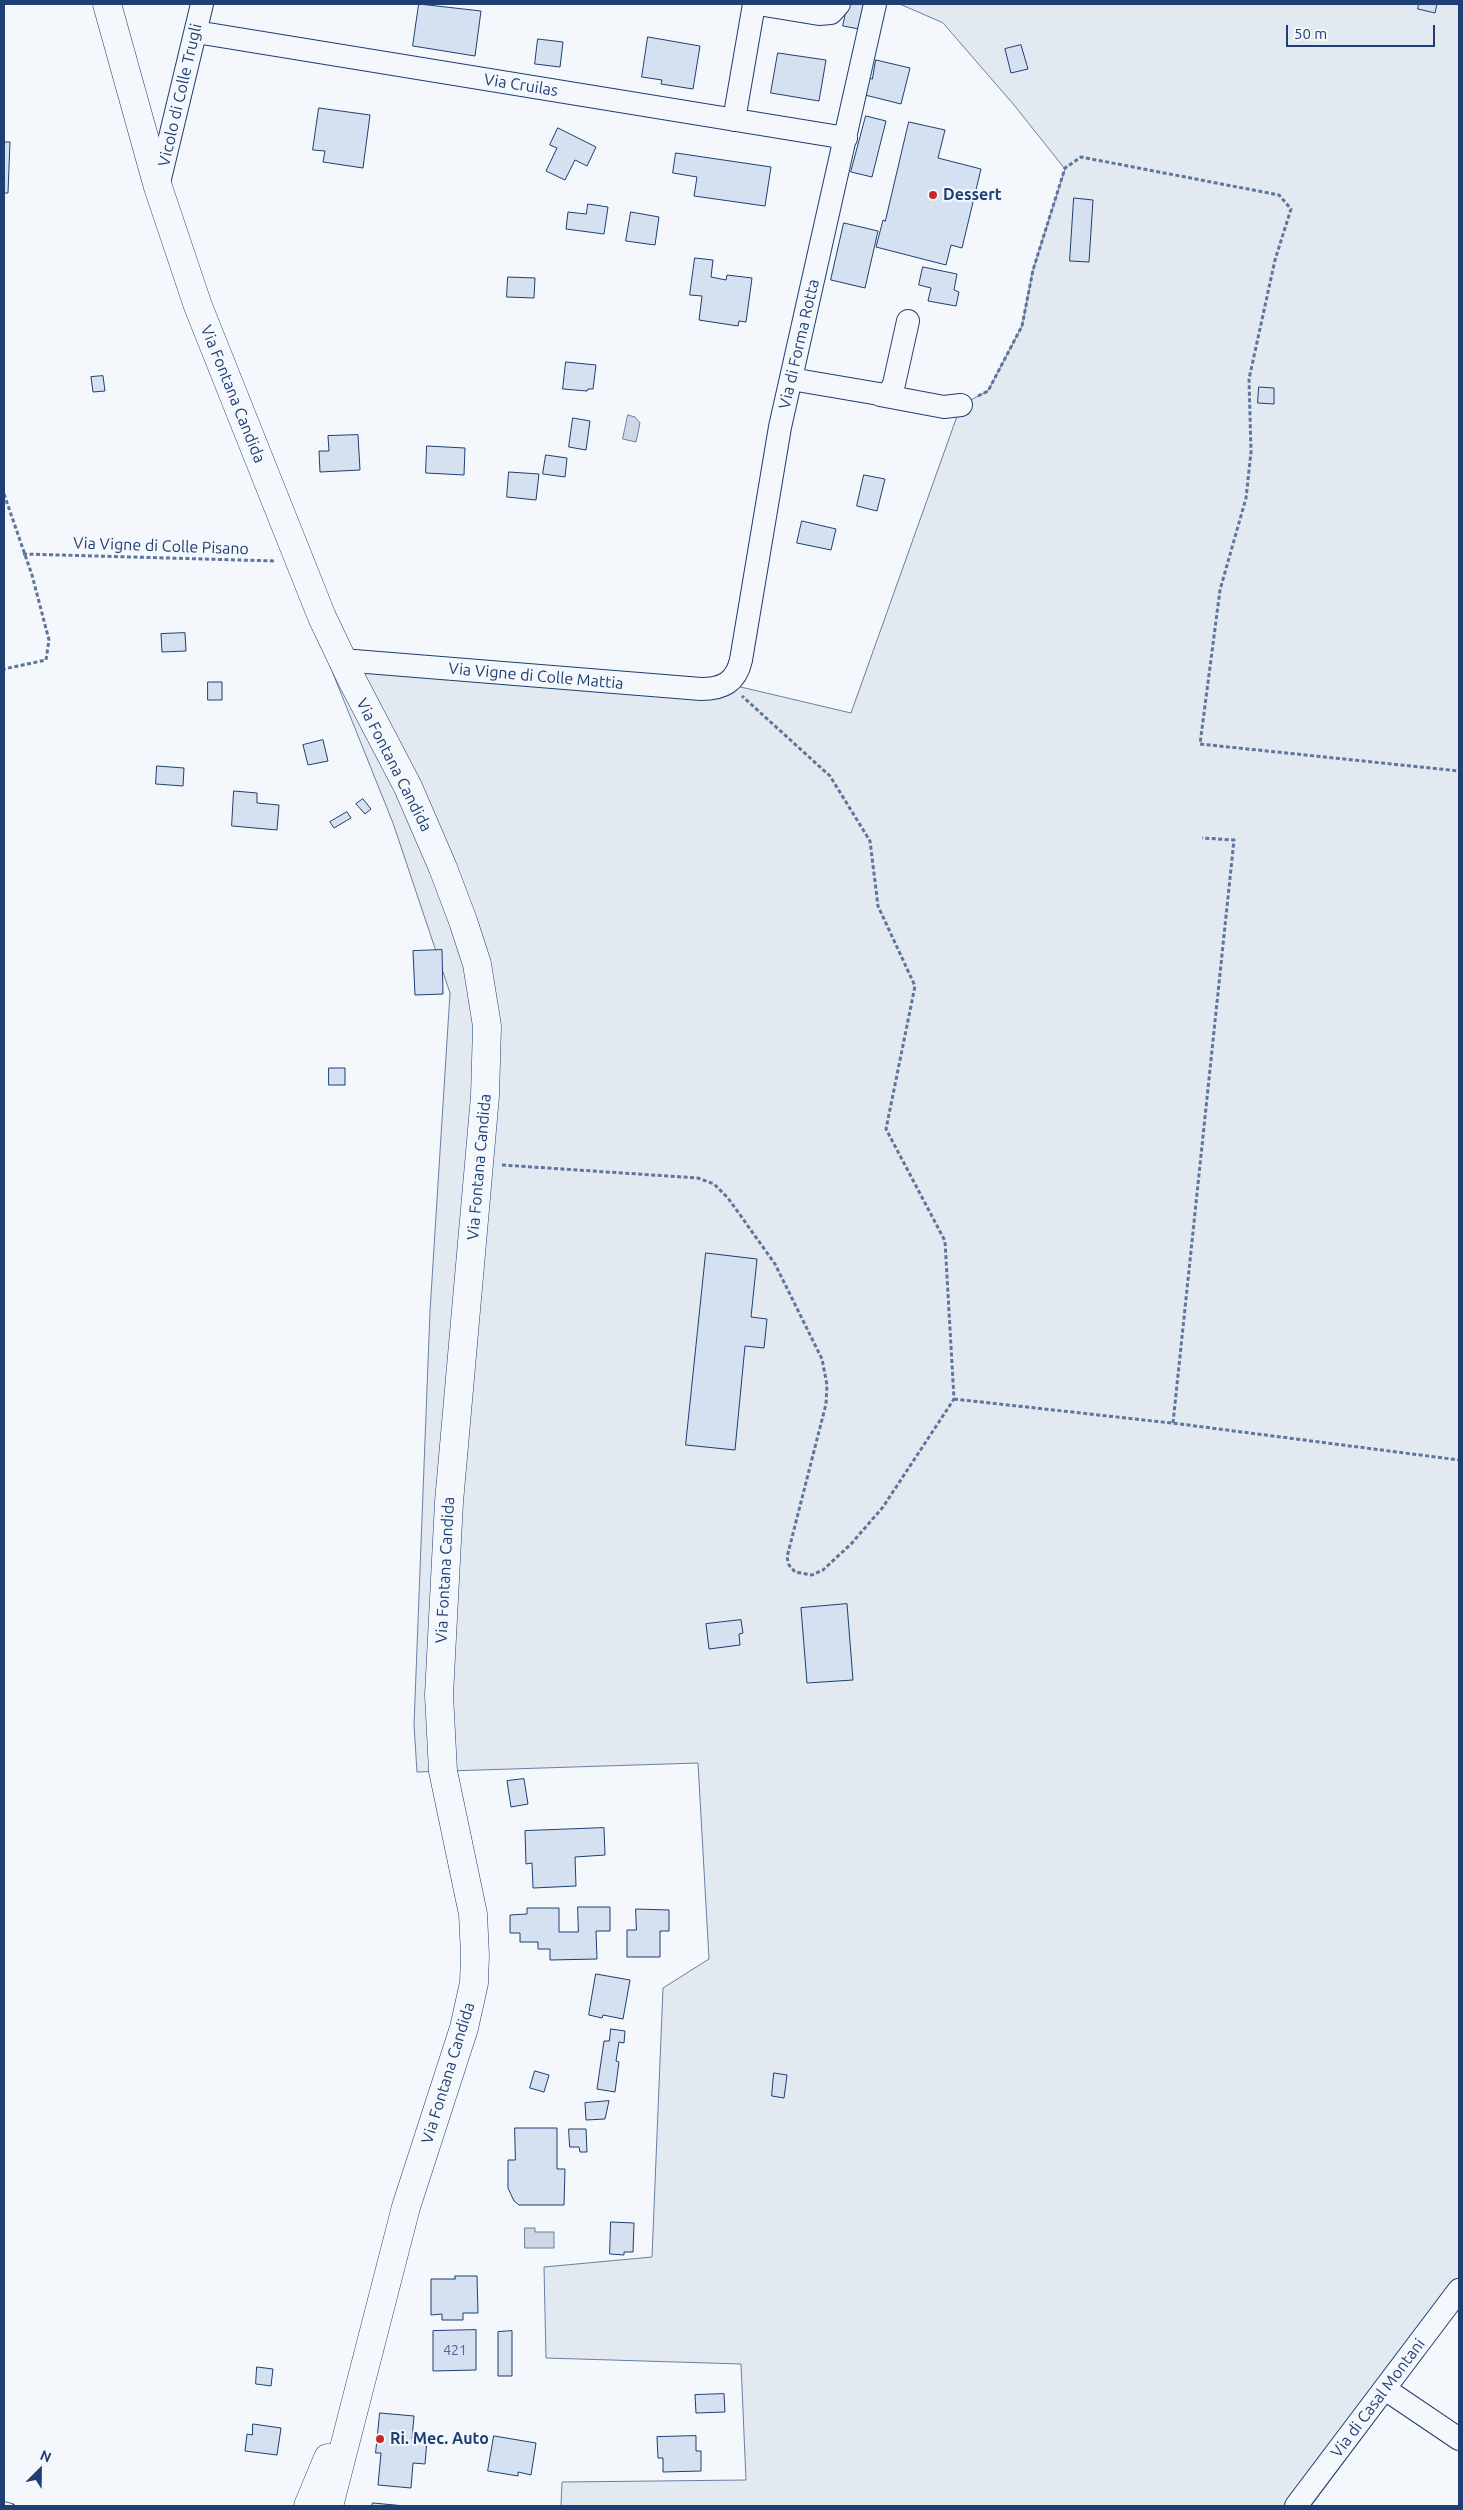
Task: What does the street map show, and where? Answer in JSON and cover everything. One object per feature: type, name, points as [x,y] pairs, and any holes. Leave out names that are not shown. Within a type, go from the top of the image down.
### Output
[{"type":"main road","name":"Via Fontana Candida","points":[[107,4],[158,186],[206,326],[298,557],[342,660],[426,827],[457,903],[477,964],[485,1004],[488,1037],[479,1164],[452,1466],[439,1695],[443,1771],[472,1914],[475,1955],[474,1983],[467,2020],[406,2207],[360,2381],[330,2506]]},
{"type":"main road","name":"Via Fontana Candida","points":[[308,2506],[360,2381]]},
{"type":"street","name":"Vicolo di Colle Trugli","points":[[158,186],[202,4]]},
{"type":"street","points":[[734,120],[754,4]]},
{"type":"street","points":[[758,4],[819,14],[831,13],[839,4]]},
{"type":"street","name":"Via di Forma Rotta","points":[[728,684],[737,672],[740,660],[780,428],[875,4]]},
{"type":"street","name":"Via Cruilas","points":[[196,32],[846,138]]},
{"type":"street","points":[[880,395],[889,393],[894,384],[908,321]]},
{"type":"street","points":[[791,379],[944,407],[961,405]]},
{"type":"street","name":"Via Vigne di Colle Mattia","points":[[342,660],[701,689],[728,684]]},
{"type":"street","name":"Via di Casal Montani","points":[[1296,2506],[1459,2290]]},
{"type":"street","points":[[1385,2389],[1459,2439]]},
{"type":"path","points":[[961,405],[988,391],[1022,326],[1033,270],[1065,168],[1081,158],[1279,195],[1291,209],[1275,260],[1249,379],[1251,452],[1246,498],[1220,590],[1200,744],[1459,771]]},
{"type":"path","points":[[4,494],[23,554],[32,575],[48,640],[46,660],[4,668]]},
{"type":"path","name":"Via Vigne di Colle Pisano","points":[[23,554],[282,561],[298,557]]},
{"type":"path","points":[[479,1164],[698,1178],[714,1184],[728,1198],[779,1272],[817,1346],[826,1375],[826,1404],[787,1556],[789,1565],[795,1572],[812,1575],[823,1570],[869,1526],[954,1399],[945,1241],[886,1129],[915,986],[878,906],[870,842],[830,776],[728,684]]},
{"type":"path","points":[[1173,1423],[1234,840],[1202,838]]},
{"type":"path","points":[[954,1399],[1173,1423],[1459,1460]]},
{"type":"shaded area","points":[[900,4],[1459,4],[1459,2308],[1311,2506],[561,2506],[562,2482],[746,2480],[741,2364],[546,2358],[544,2267],[652,2257],[663,1988],[709,1959],[698,1763],[417,1772],[414,1725],[430,1311],[450,993],[393,823],[326,656],[728,684],[851,713],[961,405],[988,391],[1022,326],[1033,270],[1065,169],[1014,105],[943,23]]},
{"type":"shaded area","points":[[628,415],[635,417],[640,423],[636,442],[623,439]]},
{"type":"shaded area","points":[[525,2228],[535,2228],[535,2232],[554,2232],[554,2248],[525,2248]]},
{"type":"building","points":[[419,4],[481,11],[475,56],[413,46]]},
{"type":"building","points":[[848,4],[865,4],[859,29],[843,26]]},
{"type":"building","points":[[1419,4],[1437,4],[1435,13],[1418,9]]},
{"type":"building","points":[[648,37],[700,46],[693,89],[661,84],[662,80],[642,77]]},
{"type":"building","points":[[538,39],[563,42],[560,67],[535,64]]},
{"type":"building","points":[[1021,45],[1028,69],[1011,73],[1005,49]]},
{"type":"building","points":[[778,53],[826,60],[819,101],[771,93]]},
{"type":"building","points":[[876,60],[910,68],[901,104],[861,94],[865,77],[872,79]]},
{"type":"building","points":[[319,108],[370,115],[363,168],[323,162],[325,151],[313,150]]},
{"type":"building","points":[[866,116],[886,121],[872,177],[851,172]]},
{"type":"building","name":"Dessert","points":[[909,122],[945,130],[938,158],[981,169],[962,248],[951,245],[946,265],[876,247],[883,220],[885,221]]},
{"type":"building","points":[[558,128],[596,147],[587,166],[575,160],[565,180],[546,171],[557,148],[550,145]]},
{"type":"building","points":[[4,142],[10,142],[8,193],[4,193]]},
{"type":"building","points":[[676,153],[771,167],[765,206],[694,196],[697,177],[673,173]]},
{"type":"building","points":[[1074,198],[1093,200],[1089,262],[1070,261]]},
{"type":"building","points":[[588,204],[608,207],[604,234],[566,229],[568,212],[586,214]]},
{"type":"building","points":[[631,212],[659,217],[655,245],[626,241]]},
{"type":"building","points":[[844,223],[878,231],[865,288],[831,280]]},
{"type":"building","points":[[695,258],[713,260],[711,277],[726,280],[727,275],[752,278],[746,322],[739,321],[738,326],[699,320],[702,296],[690,295]]},
{"type":"building","points":[[923,267],[957,274],[954,290],[959,292],[956,306],[928,301],[931,288],[919,285]]},
{"type":"building","points":[[508,277],[535,278],[534,298],[507,297]]},
{"type":"building","points":[[566,362],[596,365],[593,389],[588,389],[587,391],[563,389]]},
{"type":"building","points":[[103,376],[105,391],[93,392],[91,377]]},
{"type":"building","points":[[1259,387],[1274,388],[1274,404],[1258,403]]},
{"type":"building","points":[[573,418],[590,421],[586,450],[569,447]]},
{"type":"building","points":[[358,435],[360,470],[320,472],[319,451],[329,451],[328,436]]},
{"type":"building","points":[[427,446],[465,448],[464,475],[426,473]]},
{"type":"building","points":[[546,455],[567,458],[565,477],[543,474]]},
{"type":"building","points":[[509,472],[539,474],[536,500],[507,497]]},
{"type":"building","points":[[864,475],[885,479],[877,511],[857,506]]},
{"type":"building","points":[[802,521],[836,529],[831,550],[797,543]]},
{"type":"building","points":[[185,633],[186,651],[162,652],[161,634]]},
{"type":"building","points":[[208,682],[222,682],[222,700],[208,700]]},
{"type":"building","points":[[323,740],[328,761],[308,765],[303,745]]},
{"type":"building","points":[[157,766],[184,768],[183,786],[156,784]]},
{"type":"building","points":[[234,791],[257,793],[257,803],[279,805],[277,830],[232,826]]},
{"type":"building","points":[[363,799],[371,809],[365,814],[356,804]]},
{"type":"building","points":[[347,812],[351,818],[334,828],[330,822]]},
{"type":"building","points":[[442,950],[443,994],[415,995],[413,951]]},
{"type":"building","points":[[329,1068],[345,1068],[345,1085],[329,1085]]},
{"type":"building","points":[[706,1253],[757,1259],[751,1317],[767,1319],[764,1348],[745,1346],[735,1450],[686,1445]]},
{"type":"building","points":[[847,1604],[853,1680],[807,1683],[801,1608]]},
{"type":"building","points":[[741,1620],[743,1633],[739,1634],[740,1645],[709,1649],[706,1624]]},
{"type":"building","points":[[524,1779],[528,1804],[511,1807],[507,1781]]},
{"type":"building","points":[[604,1828],[605,1855],[575,1857],[576,1886],[533,1888],[532,1863],[526,1864],[525,1831]]},
{"type":"building","points":[[578,1907],[610,1907],[610,1931],[596,1931],[597,1959],[550,1960],[550,1949],[538,1949],[538,1942],[520,1942],[520,1933],[510,1933],[510,1915],[527,1914],[527,1908],[559,1908],[559,1932],[578,1932]]},
{"type":"building","points":[[636,1909],[669,1910],[669,1931],[660,1931],[660,1957],[627,1957],[627,1930],[636,1930]]},
{"type":"building","points":[[596,1974],[630,1980],[623,2019],[603,2015],[602,2018],[589,2015]]},
{"type":"building","points":[[611,2029],[625,2031],[624,2043],[619,2042],[616,2061],[619,2062],[615,2092],[597,2089],[604,2041],[609,2041]]},
{"type":"building","points":[[535,2071],[549,2075],[544,2092],[530,2088]]},
{"type":"building","points":[[774,2073],[787,2075],[784,2098],[772,2096]]},
{"type":"building","points":[[609,2101],[605,2119],[586,2120],[585,2103]]},
{"type":"building","points":[[515,2128],[557,2128],[557,2169],[565,2169],[564,2205],[519,2205],[514,2201],[508,2188],[508,2160],[515,2160]]},
{"type":"building","points":[[569,2129],[586,2129],[587,2152],[580,2152],[579,2147],[570,2147]]},
{"type":"building","points":[[611,2222],[634,2223],[633,2252],[624,2252],[624,2255],[610,2254]]},
{"type":"building","points":[[455,2276],[477,2276],[478,2313],[463,2313],[463,2320],[442,2320],[442,2314],[431,2315],[431,2279],[455,2279]]},
{"type":"building","points":[[476,2330],[476,2370],[433,2371],[433,2331]]},
{"type":"building","points":[[512,2331],[512,2376],[498,2376],[498,2332]]},
{"type":"building","points":[[257,2367],[273,2369],[271,2386],[256,2384]]},
{"type":"building","points":[[724,2394],[725,2412],[696,2413],[695,2395]]},
{"type":"building","points":[[380,2413],[414,2416],[412,2439],[427,2440],[425,2464],[413,2463],[411,2488],[378,2485],[381,2453],[376,2453]]},
{"type":"building","points":[[253,2424],[281,2428],[277,2455],[245,2451],[247,2434],[252,2435]]},
{"type":"building","points":[[494,2436],[536,2443],[531,2475],[518,2472],[518,2476],[488,2471]]},
{"type":"building","points":[[696,2436],[696,2451],[701,2451],[701,2471],[663,2472],[663,2458],[658,2458],[657,2437]]},
{"type":"building","points":[[373,2503],[405,2506],[372,2506]]},
{"type":"railway","points":[[4,2504],[12,2506]]},
{"type":"place","name":"Dessert","points":[[933,195]]},
{"type":"place","name":"Ri. Mec. Auto","points":[[380,2439]]}]
